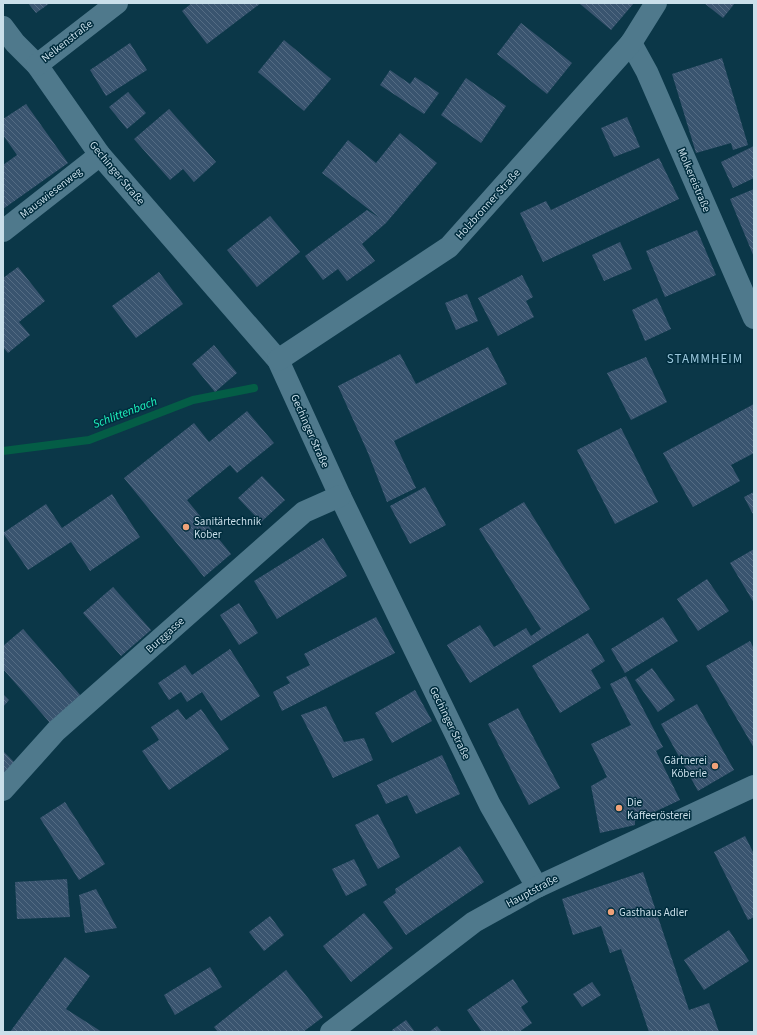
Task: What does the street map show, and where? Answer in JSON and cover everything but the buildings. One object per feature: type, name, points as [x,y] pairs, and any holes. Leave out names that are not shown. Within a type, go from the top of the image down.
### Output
[{"type":"street","name":"Holzbronner Straße","points":[[278,360],[449,246],[631,43],[656,3]]},
{"type":"street","name":"Nelkenstraße","points":[[37,65],[109,5]]},
{"type":"street","name":"Gechinger Straße","points":[[3,27],[15,43],[37,65],[100,155],[278,360],[340,496],[490,805],[538,886]]},
{"type":"street","name":"Molkereistraße","points":[[631,43],[647,72],[754,318]]},
{"type":"street","name":"Mauswiesenweg","points":[[3,231],[100,155]]},
{"type":"street","name":"Burggasse","points":[[3,790],[56,731],[304,512],[340,496]]},
{"type":"street","name":"Hauptstraße","points":[[331,1032],[474,922],[538,886],[754,786]]},
{"type":"waterway","name":"Schlittenbach","points":[[3,451],[89,440],[193,400],[254,388]]},
{"type":"place","name":"Sanitärtechnik Kober","points":[[186,527]]},
{"type":"place","name":"Gärtnerei Köberle","points":[[715,766]]},
{"type":"place","name":"Die Kaffeerösterei","points":[[619,808]]},
{"type":"place","name":"Gasthaus Adler","points":[[611,912]]},
{"type":"district","name":"STAMMHEIM","points":[[705,359]]}]
